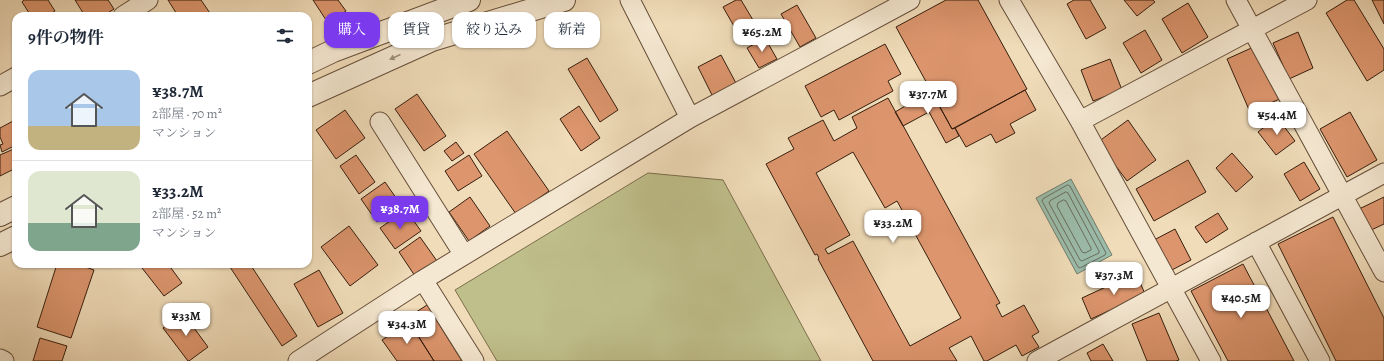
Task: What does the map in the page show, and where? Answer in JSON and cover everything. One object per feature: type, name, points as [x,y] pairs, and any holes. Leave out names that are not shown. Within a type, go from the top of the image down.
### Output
[{"type":"street","points":[[129,12],[148,0]]},
{"type":"street","points":[[312,61],[333,51],[469,0]]},
{"type":"street","points":[[312,94],[432,40],[564,0]]},
{"type":"street","points":[[630,0],[690,118]]},
{"type":"street","points":[[298,361],[423,280],[690,118],[910,0]]},
{"type":"street","points":[[1009,0],[1080,121],[1210,361]]},
{"type":"street","points":[[1236,0],[1384,272]]},
{"type":"street","points":[[1080,121],[1307,0]]},
{"type":"street","points":[[0,86],[12,79]]},
{"type":"street","points":[[380,122],[464,255]]},
{"type":"street","points":[[1037,361],[1384,172]]},
{"type":"street","points":[[0,215],[12,209]]},
{"type":"street","points":[[0,245],[12,240]]},
{"type":"street","points":[[1256,242],[1320,361]]},
{"type":"street","points":[[423,280],[474,361]]},
{"type":"street","points":[[0,359],[4,361]]},
{"type":"green space","points":[[648,173],[723,180],[821,361],[497,361],[455,290]]},
{"type":"water","points":[[1071,179],[1112,255],[1077,274],[1036,198]]},
{"type":"building","points":[[24,0],[48,0],[55,11],[28,12],[22,2]]},
{"type":"building","points":[[75,0],[108,0],[114,9],[109,12],[82,12]]},
{"type":"building","points":[[168,0],[201,0],[209,12],[176,12]]},
{"type":"building","points":[[313,0],[338,0],[346,11],[324,12],[324,17]]},
{"type":"building","points":[[736,0],[741,0],[756,25],[739,35],[723,7]]},
{"type":"building","points":[[946,0],[978,0],[1027,89],[952,129],[896,27]]},
{"type":"building","points":[[1074,0],[1090,0],[1106,28],[1086,39],[1067,4]]},
{"type":"building","points":[[1124,0],[1153,0],[1155,2],[1137,16]]},
{"type":"building","points":[[1347,0],[1354,0],[1384,49],[1384,70],[1367,81],[1326,13]]},
{"type":"building","points":[[1372,0],[1384,0],[1384,24]]},
{"type":"building","points":[[1188,3],[1208,37],[1182,53],[1162,19]]},
{"type":"building","points":[[797,5],[816,38],[800,47],[781,14]]},
{"type":"building","points":[[1145,30],[1162,60],[1141,73],[1123,43]]},
{"type":"building","points":[[1298,32],[1313,68],[1289,79],[1273,43]]},
{"type":"building","points":[[765,38],[777,59],[759,68],[747,48]]},
{"type":"building","points":[[885,44],[901,74],[888,81],[893,91],[839,120],[834,110],[821,117],[805,86]]},
{"type":"building","points":[[1258,45],[1282,98],[1250,112],[1227,59]]},
{"type":"building","points":[[721,55],[737,85],[713,97],[698,67]]},
{"type":"building","points":[[587,58],[618,110],[600,122],[568,69]]},
{"type":"building","points":[[1110,59],[1122,90],[1093,101],[1081,70]]},
{"type":"building","points":[[1025,90],[1036,110],[1010,124],[1015,133],[996,143],[991,134],[966,147],[955,128]]},
{"type":"building","points":[[931,91],[952,129],[955,128],[959,136],[946,143],[929,112],[903,126],[895,112]]},
{"type":"building","points":[[417,94],[446,136],[424,151],[395,109]]},
{"type":"building","points":[[888,98],[1000,303],[996,305],[1002,317],[1024,305],[1039,332],[1032,336],[1039,347],[1022,356],[1016,345],[987,361],[984,361],[971,336],[949,348],[957,361],[873,361],[818,259],[817,254],[815,255],[766,164],[794,149],[788,138],[823,120],[834,141],[857,128],[852,117]],"holes":[[[853,152],[885,208],[897,201],[961,318],[910,346],[853,241],[828,254],[825,249],[850,235],[816,173]]]},
{"type":"building","points":[[579,106],[600,138],[581,151],[560,119]]},
{"type":"building","points":[[345,110],[365,138],[336,159],[316,130]]},
{"type":"building","points":[[1350,112],[1377,160],[1347,177],[1320,129]]},
{"type":"building","points":[[1277,117],[1295,141],[1276,155],[1258,132]]},
{"type":"building","points":[[1128,120],[1156,160],[1127,181],[1098,142]]},
{"type":"building","points":[[12,122],[12,147],[2,152],[0,145],[3,144],[0,137],[0,128]]},
{"type":"building","points":[[507,131],[549,191],[516,214],[474,154]]},
{"type":"building","points":[[456,142],[464,153],[452,161],[444,151]]},
{"type":"building","points":[[12,150],[12,170],[0,176],[0,155]]},
{"type":"building","points":[[1232,153],[1253,177],[1236,192],[1216,168]]},
{"type":"building","points":[[356,155],[375,182],[359,194],[340,166]]},
{"type":"building","points":[[469,155],[482,176],[458,191],[445,171]]},
{"type":"building","points":[[1188,160],[1206,192],[1154,221],[1136,189]]},
{"type":"building","points":[[1304,162],[1320,189],[1300,201],[1284,174]]},
{"type":"building","points":[[385,182],[401,205],[377,222],[361,199]]},
{"type":"building","points":[[470,197],[490,226],[469,241],[449,212]]},
{"type":"building","points":[[1384,197],[1384,224],[1367,232],[1357,210]]},
{"type":"building","points":[[406,210],[421,231],[395,249],[380,228]]},
{"type":"building","points":[[1218,213],[1228,229],[1206,243],[1195,227]]},
{"type":"building","points":[[1333,217],[1384,318],[1384,361],[1336,361],[1278,244]]},
{"type":"building","points":[[349,226],[378,265],[350,286],[321,247]]},
{"type":"building","points":[[1175,229],[1191,260],[1170,271],[1154,240]]},
{"type":"building","points":[[420,237],[437,261],[415,276],[399,252]]},
{"type":"building","points":[[1243,264],[1294,361],[1228,361],[1191,291]]},
{"type":"building","points":[[56,268],[88,268],[94,270],[71,338],[37,327]]},
{"type":"building","points":[[142,268],[171,268],[182,283],[164,296]]},
{"type":"building","points":[[231,268],[253,268],[297,336],[282,346]]},
{"type":"building","points":[[319,270],[343,313],[318,327],[294,284]]},
{"type":"building","points":[[1136,273],[1145,294],[1091,319],[1082,298]]},
{"type":"building","points":[[427,305],[462,361],[434,361],[407,318]]},
{"type":"building","points":[[183,313],[208,347],[189,361],[163,328]]},
{"type":"building","points":[[1159,313],[1179,360],[1147,361],[1132,324]]},
{"type":"building","points":[[409,322],[434,361],[397,361],[382,340]]},
{"type":"building","points":[[40,338],[67,346],[62,361],[33,361]]},
{"type":"building","points":[[1103,344],[1113,361],[1091,361],[1087,353]]}]
